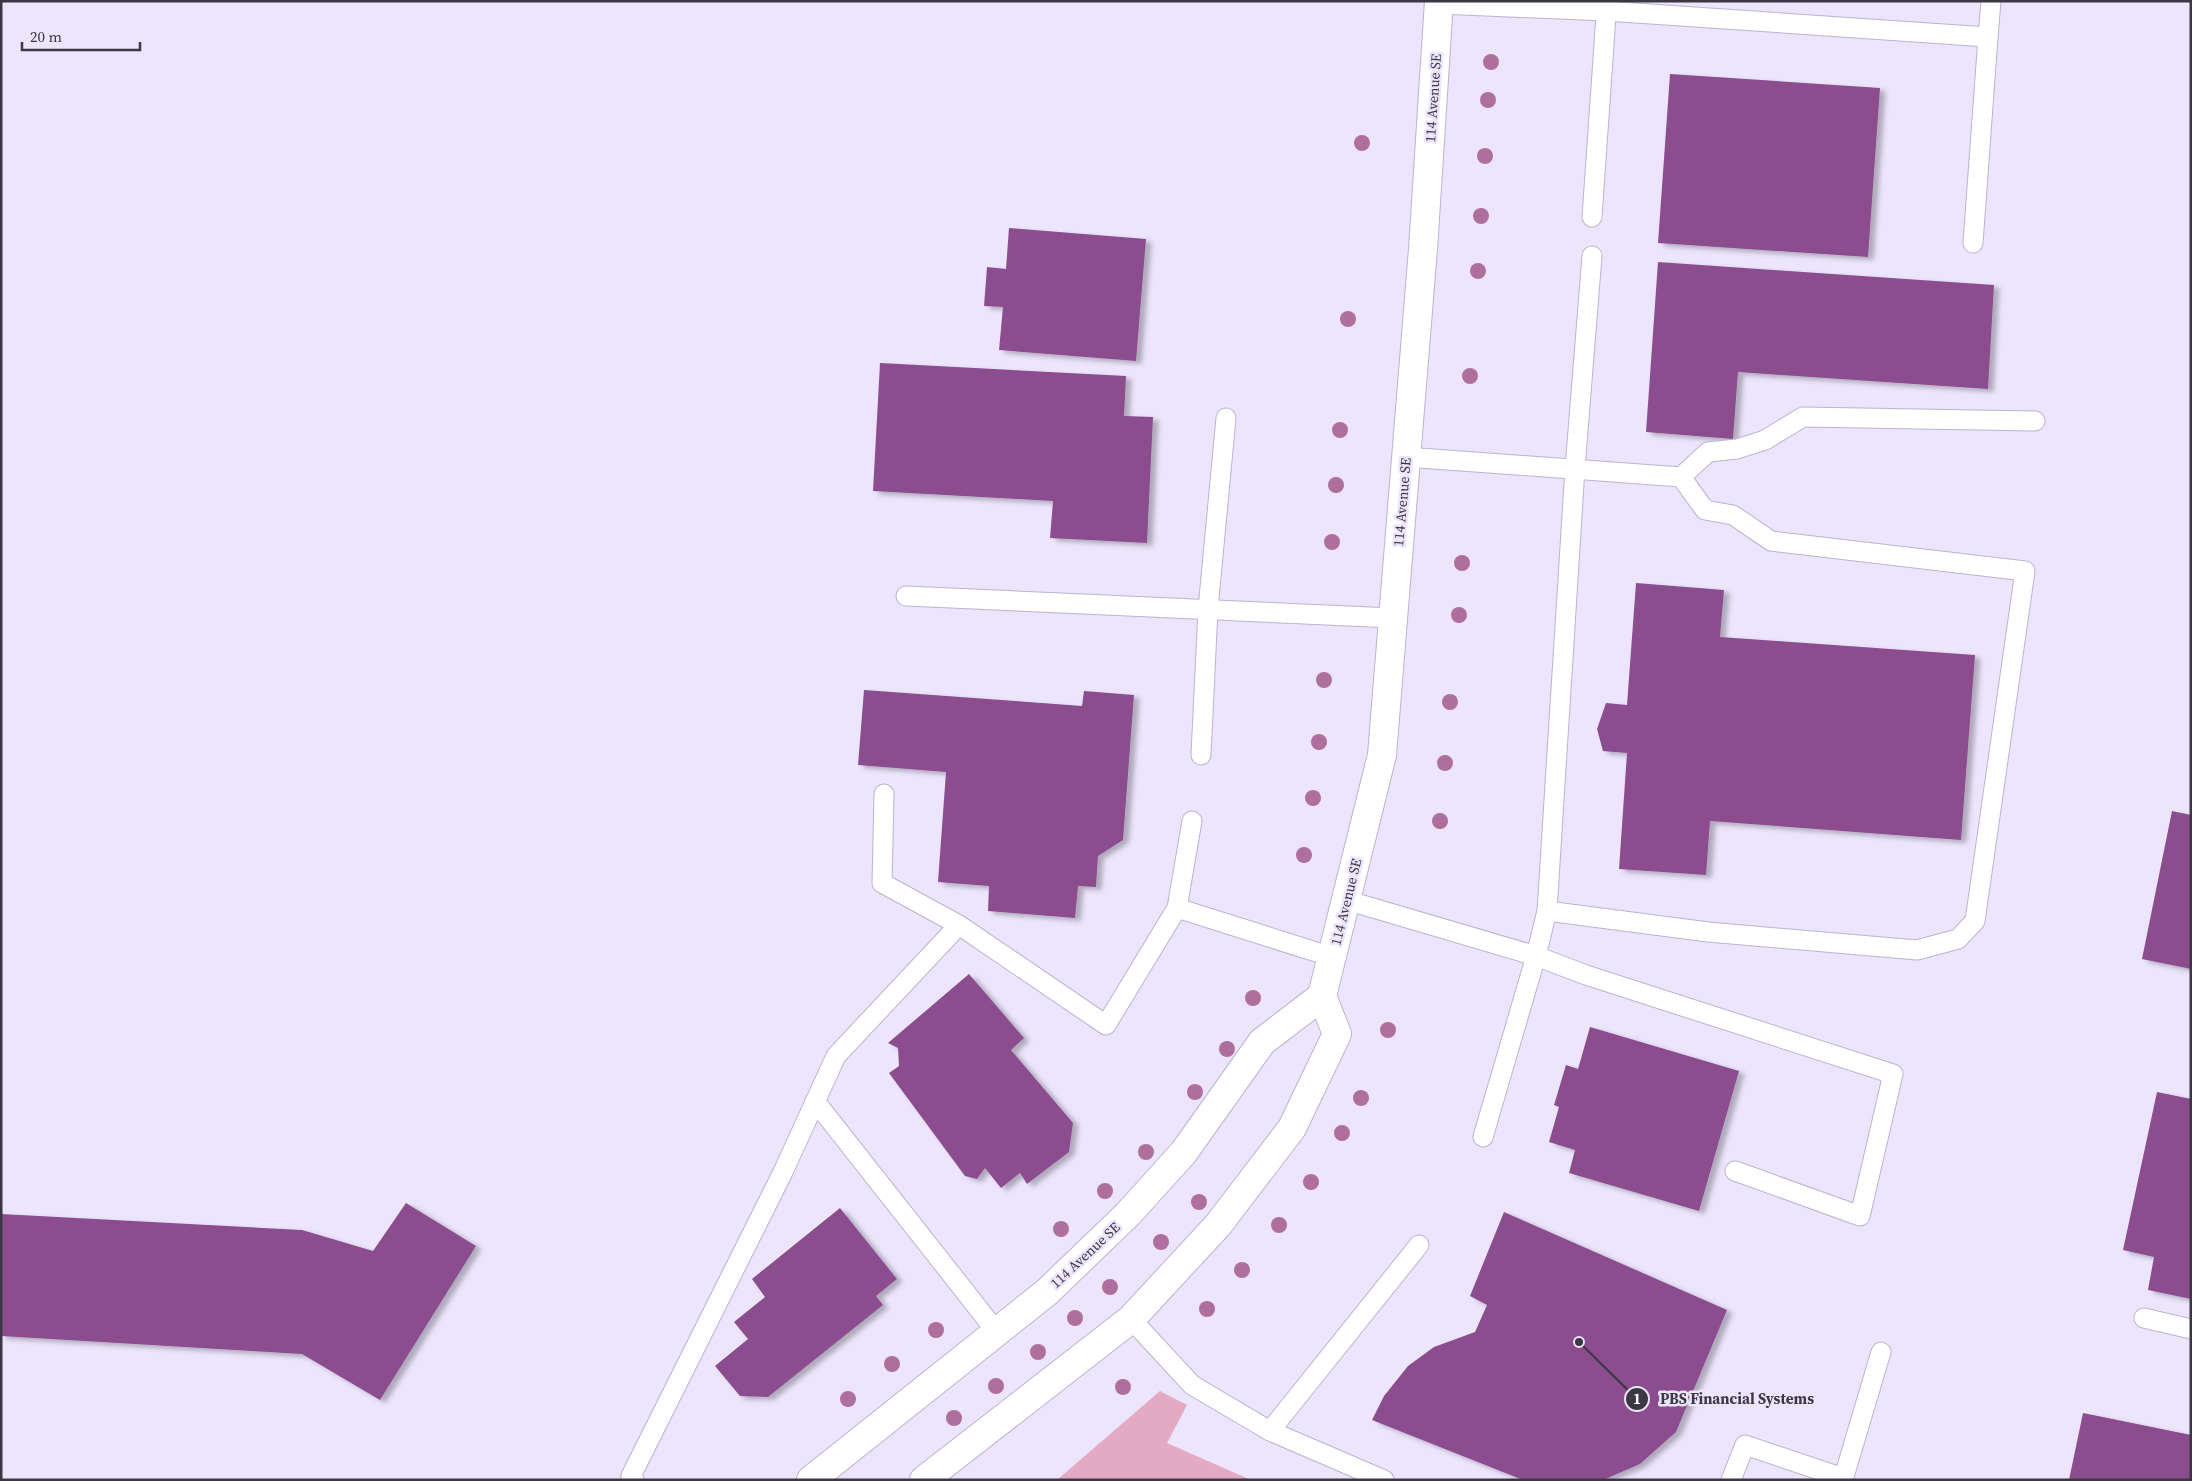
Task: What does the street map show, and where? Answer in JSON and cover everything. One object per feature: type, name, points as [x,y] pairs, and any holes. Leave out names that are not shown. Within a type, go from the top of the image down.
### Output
[{"type":"main road","name":"114 Avenue SE","points":[[811,1480],[1046,1292],[1128,1214],[1184,1152],[1262,1042],[1322,996],[1382,755],[1423,249],[1439,3]]},
{"type":"main road","points":[[924,1480],[1131,1319],[1218,1225],[1292,1128],[1337,1034],[1322,996]]},
{"type":"lane","points":[[1973,242],[1991,1]]},
{"type":"lane","points":[[1439,3],[1606,6],[1988,37]]},
{"type":"lane","points":[[1592,217],[1606,6]]},
{"type":"lane","points":[[1483,1137],[1536,956],[1547,910],[1592,256]]},
{"type":"lane","points":[[1406,457],[1681,477],[1708,452],[1737,449],[1765,440],[1803,417],[2035,421]]},
{"type":"lane","points":[[1201,755],[1208,609],[1226,418]]},
{"type":"lane","points":[[1547,910],[1708,932],[1917,950],[1958,939],[1975,921],[2025,571],[1771,541],[1733,515],[1705,510],[1681,477]]},
{"type":"lane","points":[[906,596],[1393,618]]},
{"type":"lane","points":[[884,794],[882,883],[958,925],[1106,1025],[1177,908],[1192,821]]},
{"type":"lane","points":[[1346,900],[1536,956],[1586,975],[1893,1074],[1860,1216],[1734,1172]]},
{"type":"lane","points":[[1177,908],[1332,957]]},
{"type":"lane","points":[[634,1480],[632,1476],[779,1181],[836,1056],[958,925]]},
{"type":"lane","points":[[815,1101],[996,1331]]},
{"type":"lane","points":[[1270,1431],[1419,1245]]},
{"type":"lane","points":[[2144,1318],[2191,1329]]},
{"type":"lane","points":[[1131,1319],[1192,1385],[1270,1431],[1384,1480]]},
{"type":"lane","points":[[1731,1480],[1745,1445],[1843,1479],[1881,1352]]},
{"type":"shaded area","points":[[1160,1391],[1187,1405],[1167,1443],[1251,1480],[1057,1480]]},
{"type":"building","points":[[1670,74],[1880,88],[1868,257],[1658,243]]},
{"type":"building","points":[[1009,228],[1146,239],[1136,361],[999,350],[1003,307],[984,306],[987,267],[1006,269]]},
{"type":"building","points":[[1658,262],[1994,285],[1988,389],[1738,372],[1733,439],[1646,432]]},
{"type":"building","points":[[880,363],[1126,376],[1124,416],[1153,417],[1147,543],[1050,538],[1053,501],[873,491]]},
{"type":"building","points":[[1636,583],[1724,590],[1720,637],[1975,655],[1961,840],[1710,821],[1706,875],[1619,869],[1627,753],[1603,751],[1597,729],[1606,703],[1627,705]]},
{"type":"building","points":[[864,690],[1082,706],[1084,691],[1134,695],[1123,840],[1098,856],[1096,887],[1078,886],[1075,918],[988,911],[989,886],[938,882],[946,772],[858,765]]},
{"type":"building","points":[[2172,811],[2191,815],[2191,969],[2142,959]]},
{"type":"building","points":[[969,974],[1024,1038],[1011,1050],[1073,1123],[1069,1152],[1027,1184],[1020,1173],[1001,1188],[985,1168],[977,1179],[965,1176],[889,1073],[899,1066],[898,1048],[888,1043]]},
{"type":"building","points":[[1590,1027],[1739,1071],[1699,1211],[1569,1173],[1575,1150],[1549,1142],[1559,1107],[1554,1105],[1566,1065],[1578,1069]]},
{"type":"building","points":[[2157,1092],[2191,1099],[2191,1299],[2148,1290],[2154,1257],[2123,1250]]},
{"type":"building","points":[[406,1203],[476,1246],[380,1400],[302,1354],[1,1336],[1,1214],[302,1230],[373,1251]]},
{"type":"building","points":[[840,1208],[897,1279],[876,1296],[883,1305],[768,1397],[740,1396],[715,1366],[748,1339],[734,1322],[765,1297],[752,1279]]},
{"type":"building","points":[[1504,1212],[1727,1310],[1676,1432],[1640,1464],[1603,1480],[1523,1480],[1372,1420],[1384,1396],[1408,1366],[1434,1347],[1475,1332],[1487,1305],[1470,1296]]},
{"type":"building","points":[[2083,1413],[2191,1435],[2191,1480],[2069,1480]]},
{"type":"place","name":"PBS Financial Systems","points":[[1579,1342]]}]
